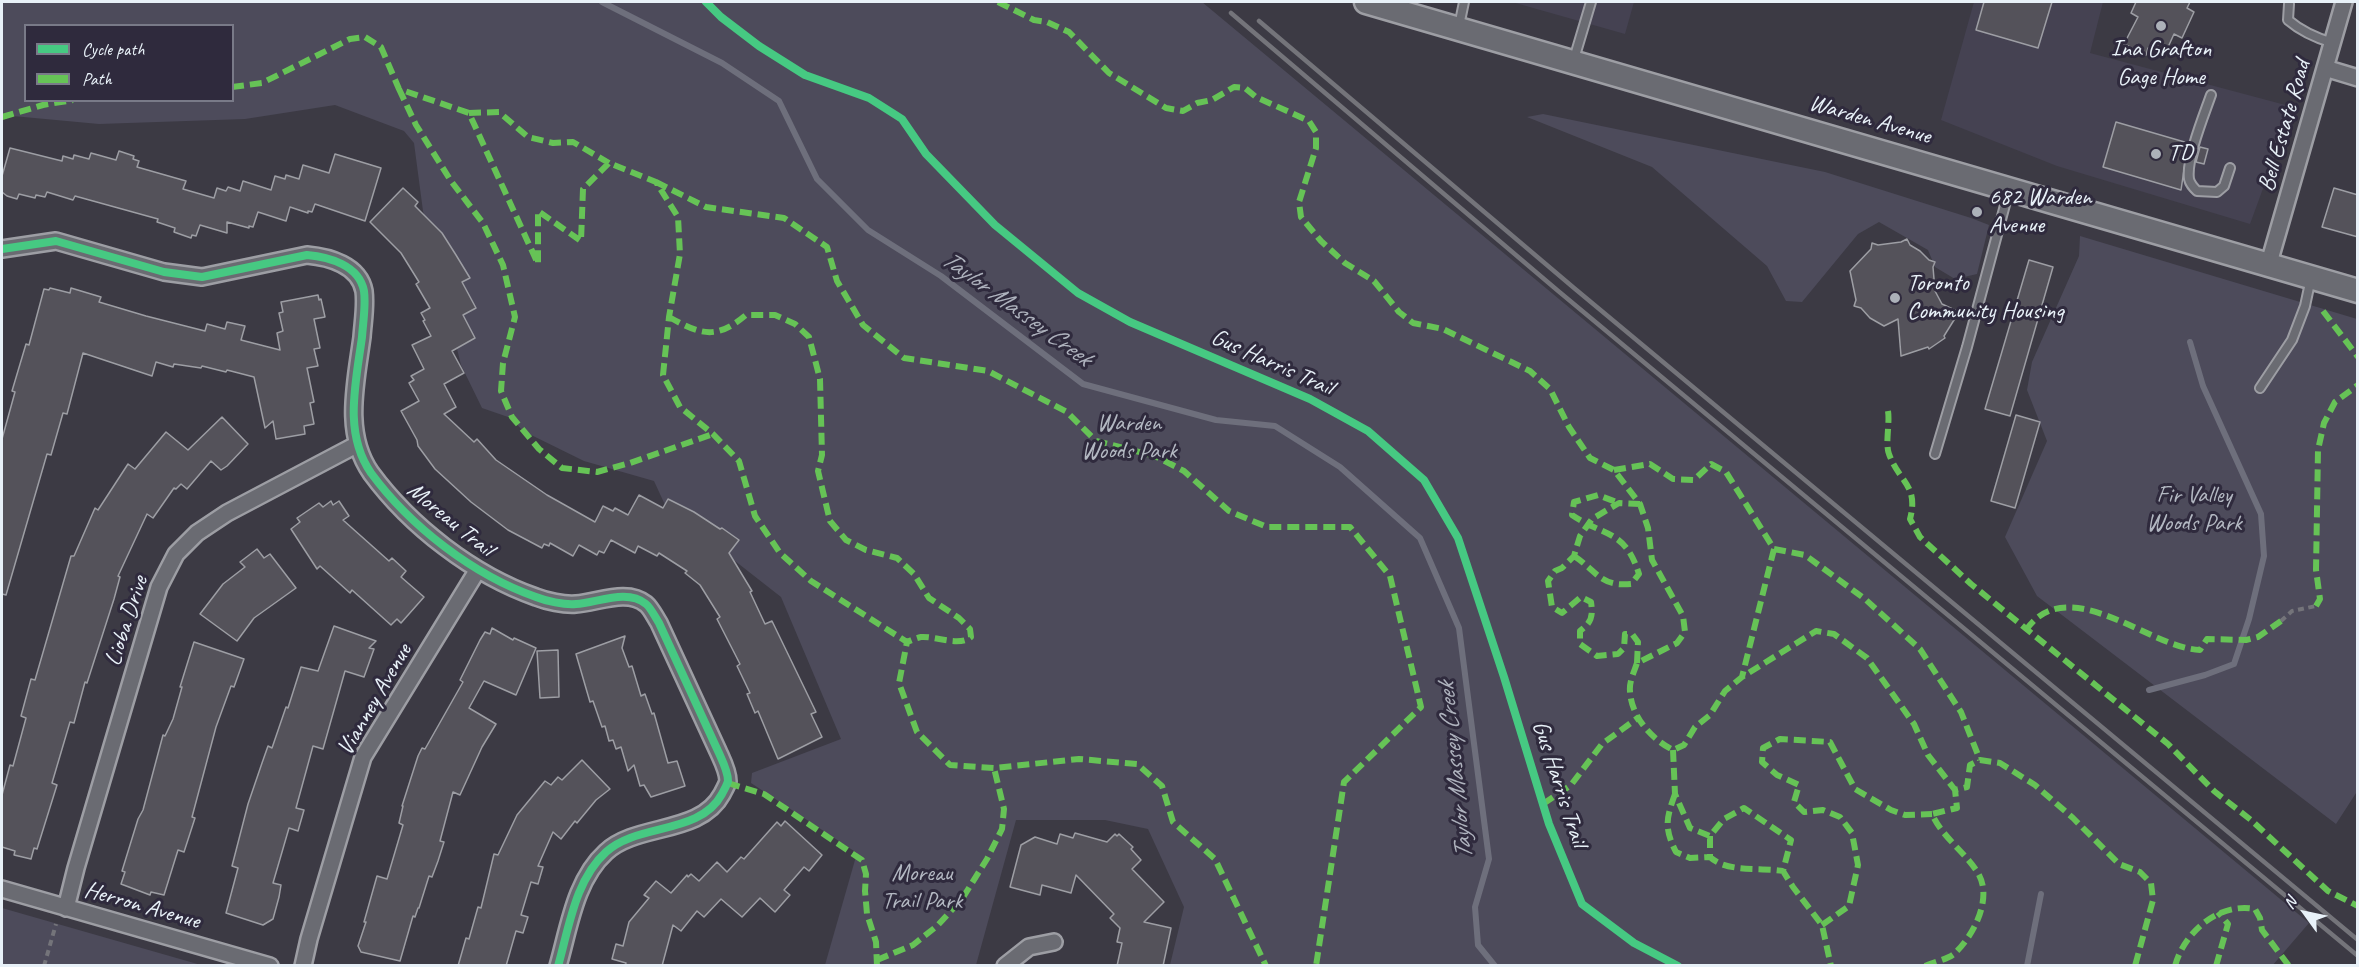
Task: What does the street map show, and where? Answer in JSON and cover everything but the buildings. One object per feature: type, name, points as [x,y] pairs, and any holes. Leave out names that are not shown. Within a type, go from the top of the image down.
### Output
[{"type":"main road","name":"Warden Avenue","points":[[1366,2],[1573,60],[2358,291]]},
{"type":"street","name":"Bell Estate Road","points":[[2269,263],[2344,2]]},
{"type":"street","points":[[2325,69],[2358,78]]},
{"type":"street","name":"Moreau Trail","points":[[2,253],[56,241],[164,272],[202,277],[307,255],[339,262],[355,274],[363,290],[364,316],[353,404],[356,445],[369,470],[387,494],[434,537],[477,571],[537,598],[574,604],[627,596],[646,604],[658,623],[725,765],[728,783],[717,803],[700,815],[667,828],[629,838],[607,851],[592,867],[579,893],[558,966]]},
{"type":"street","name":"Lioba Drive","points":[[66,908],[159,587],[176,554],[197,533],[228,513],[356,445]]},
{"type":"street","name":"Vianney Avenue","points":[[303,966],[363,757],[477,571]]},
{"type":"street","name":"Herron Avenue","points":[[2,889],[270,966]]},
{"type":"street","points":[[1005,966],[1029,947],[1054,942]]},
{"type":"lane","points":[[1459,28],[1464,2]]},
{"type":"lane","points":[[1573,60],[1591,2]]},
{"type":"lane","points":[[2289,4],[2288,20],[2299,29],[2333,43]]},
{"type":"lane","points":[[2211,95],[2196,140],[2189,176],[2191,184],[2197,191],[2217,192],[2224,186],[2230,168]]},
{"type":"lane","points":[[1935,454],[2010,189]]},
{"type":"lane","points":[[2260,388],[2292,340],[2305,306],[2312,277]]},
{"type":"path","points":[[2281,621],[2292,611],[2316,606]]},
{"type":"path","points":[[44,966],[56,924]]},
{"type":"shaded area","points":[[1512,2],[1634,2],[1625,34]]},
{"type":"shaded area","points":[[1974,2],[2103,2],[2090,53],[2293,107],[2250,224],[2057,166],[1941,120]]},
{"type":"green space","name":"Warden Woods Park","points":[[2,2],[1202,2],[2309,923],[2272,966],[1170,965],[1184,907],[1148,829],[1105,820],[1016,820],[976,965],[825,965],[857,853],[751,783],[752,773],[841,739],[781,597],[666,507],[654,481],[584,461],[523,431],[511,418],[482,408],[461,365],[423,211],[414,143],[404,131],[335,105],[245,119],[99,124],[2,115]]},
{"type":"green space","points":[[1543,114],[1825,172],[1971,218],[1989,225],[1977,274],[1955,279],[1935,267],[1928,250],[1879,222],[1858,234],[1802,302],[1786,301],[1767,266],[1652,167],[1527,117]]},
{"type":"green space","name":"Fir Valley Woods Park","points":[[2080,236],[2357,319],[2358,790],[2336,824],[2037,596],[2005,537],[2047,441],[2027,390],[2032,362],[2079,256]]},
{"type":"green space","points":[[2,908],[201,965],[2,965]]},
{"type":"waterway","name":"Taylor Massey Creek","points":[[602,2],[722,63],[779,101],[817,179],[868,230],[941,276],[1083,384],[1216,420],[1275,426],[1340,467],[1420,538],[1459,628],[1489,859],[1475,907],[1478,945],[1495,966]]},
{"type":"waterway","points":[[2149,690],[2205,675],[2234,664],[2249,619],[2264,556],[2261,514],[2203,386],[2190,342]]},
{"type":"waterway","points":[[2027,966],[2041,894]]},
{"type":"railway","points":[[1231,13],[1557,290],[2358,956]]},
{"type":"railway","points":[[1259,21],[1574,288],[2358,940]]},
{"type":"marked path","points":[[998,2],[1034,20],[1047,22],[1069,32],[1109,73],[1166,108],[1183,111],[1197,103],[1212,100],[1234,87],[1245,88],[1256,97],[1309,121],[1316,132],[1316,148],[1299,202],[1301,217],[1321,241],[1345,263],[1374,281],[1399,312],[1413,323],[1443,329],[1530,371],[1550,389],[1569,427],[1590,458],[1614,470],[1640,504],[1648,528],[1652,560],[1683,616],[1685,632],[1677,643],[1637,663],[1631,681],[1630,691],[1634,709],[1638,718],[1657,740],[1673,750],[1684,745],[1695,727],[1710,715],[1725,691],[1742,677],[1816,631],[1834,634],[1867,658],[1914,724],[1928,755],[1955,790],[1967,787],[1970,765],[1980,760],[2000,763],[2035,785],[2073,818],[2119,864],[2140,872],[2151,883],[2153,900],[2135,966]]},
{"type":"marked path","points":[[234,87],[262,83],[350,39],[365,37],[381,47],[399,89],[469,113],[538,264],[538,211],[581,241],[583,189],[609,163],[656,182],[678,217],[680,254],[669,317],[663,375],[680,407],[713,434],[739,461],[755,516],[780,553],[811,581],[907,642],[899,683],[917,732],[950,765],[994,768],[1079,759],[1137,764],[1162,786],[1173,822],[1215,859],[1266,966]]},
{"type":"marked path","points":[[399,89],[416,125],[451,181],[483,223],[503,265],[515,317],[503,363],[501,391],[512,417],[539,449],[562,468],[597,472],[713,434]]},
{"type":"marked path","points":[[2,117],[61,102]]},
{"type":"marked path","points":[[469,113],[499,112],[528,137],[553,143],[573,142],[609,163]]},
{"type":"marked path","points":[[656,182],[706,207],[784,218],[827,247],[837,281],[863,325],[904,358],[988,371],[1067,412],[1096,441],[1155,456],[1184,471],[1229,511],[1267,527],[1350,527],[1390,576],[1421,707],[1344,782],[1316,966]]},
{"type":"marked path","points":[[2323,311],[2358,357]]},
{"type":"marked path","points":[[669,317],[690,328],[708,332],[726,328],[746,315],[775,315],[795,324],[809,337],[820,379],[822,455],[818,471],[830,521],[846,540],[866,550],[897,558],[914,574],[929,598],[959,618],[970,629],[971,637],[966,640],[921,637],[907,642]]},
{"type":"marked path","points":[[2316,606],[2320,599],[2316,570],[2318,450],[2324,423],[2335,402],[2358,385]]},
{"type":"marked path","points":[[1888,411],[1889,454],[1910,491],[1912,498],[1910,519],[1920,537],[1971,584],[2168,744],[2214,791],[2251,820],[2328,891],[2358,906]]},
{"type":"marked path","points":[[1614,470],[1650,464],[1673,479],[1694,480],[1711,464],[1726,472],[1774,549],[1742,677]]},
{"type":"marked path","points":[[1574,556],[1605,580],[1612,583],[1631,584],[1639,574],[1627,549],[1612,536],[1572,515],[1574,502],[1598,495],[1619,503]]},
{"type":"marked path","points":[[1637,663],[1638,642],[1632,634],[1625,634],[1624,648],[1618,654],[1597,656],[1580,644],[1580,631],[1591,618],[1591,602],[1581,597],[1562,613],[1552,607],[1548,581],[1555,571],[1562,568],[1574,556],[1580,536],[1592,519],[1619,503],[1640,504]]},
{"type":"marked path","points":[[1774,549],[1805,555],[1865,599],[1920,649],[1961,712],[1980,760]]},
{"type":"marked path","points":[[2026,630],[2043,614],[2064,608],[2086,609],[2157,638],[2200,650],[2207,639],[2246,640],[2258,637],[2281,621]]},
{"type":"marked path","points":[[1543,804],[1571,785],[1602,744],[1639,717]]},
{"type":"marked path","points":[[1822,925],[1849,906],[1858,865],[1852,833],[1840,817],[1823,810],[1804,812],[1794,802],[1799,785],[1777,775],[1762,762],[1763,748],[1780,739],[1830,742],[1855,789],[1891,810],[1905,815],[1932,814]]},
{"type":"marked path","points":[[1673,750],[1675,794],[1690,828],[1710,836],[1724,819],[1744,808],[1791,840],[1783,871],[1822,925],[1831,966]]},
{"type":"marked path","points":[[877,960],[913,945],[937,926],[962,899],[987,859],[1002,829],[1004,809],[994,768]]},
{"type":"marked path","points":[[728,783],[764,794],[862,860],[866,874],[867,914],[876,942],[877,966]]},
{"type":"marked path","points":[[1925,966],[1955,953],[1975,926],[1982,905],[1982,883],[1978,873],[1942,830],[1932,814],[1957,808],[1955,790]]},
{"type":"marked path","points":[[1675,794],[1670,810],[1668,830],[1676,852],[1690,858],[1710,857]]},
{"type":"marked path","points":[[1710,836],[1710,857],[1717,862],[1735,867],[1783,871]]},
{"type":"marked path","points":[[2175,966],[2186,942],[2205,922],[2229,910],[2242,908],[2255,909],[2260,918],[2262,930],[2289,966]]},
{"type":"marked path","points":[[2216,966],[2228,924],[2218,912]]},
{"type":"cycle path","name":"Gus Harris Trail","points":[[706,2],[721,17],[759,46],[805,75],[869,98],[902,119],[926,154],[995,225],[1078,293],[1130,322],[1310,399],[1368,431],[1424,480],[1458,538],[1549,824],[1582,904],[1634,943],[1678,966]]},
{"type":"cycle path","points":[[2,249],[56,241],[164,272],[202,277],[307,255],[342,264],[350,269],[361,282],[365,297],[355,389],[354,424],[357,441],[362,458],[371,473],[404,512],[444,547],[512,588],[561,603],[576,604],[630,597],[638,599],[650,608],[726,769],[728,781],[712,807],[699,816],[684,823],[634,836],[619,843],[595,863],[574,905],[558,966]]},
{"type":"place","name":"Ina Grafton Gage Home","points":[[2161,26]]},
{"type":"place","name":"TD","points":[[2156,154]]},
{"type":"place","name":"682 Warden Avenue","points":[[1977,212]]},
{"type":"place","name":"Toronto Community Housing","points":[[1895,298]]},
{"type":"park label","name":"Moreau Trail Park","points":[[922,888]]}]
